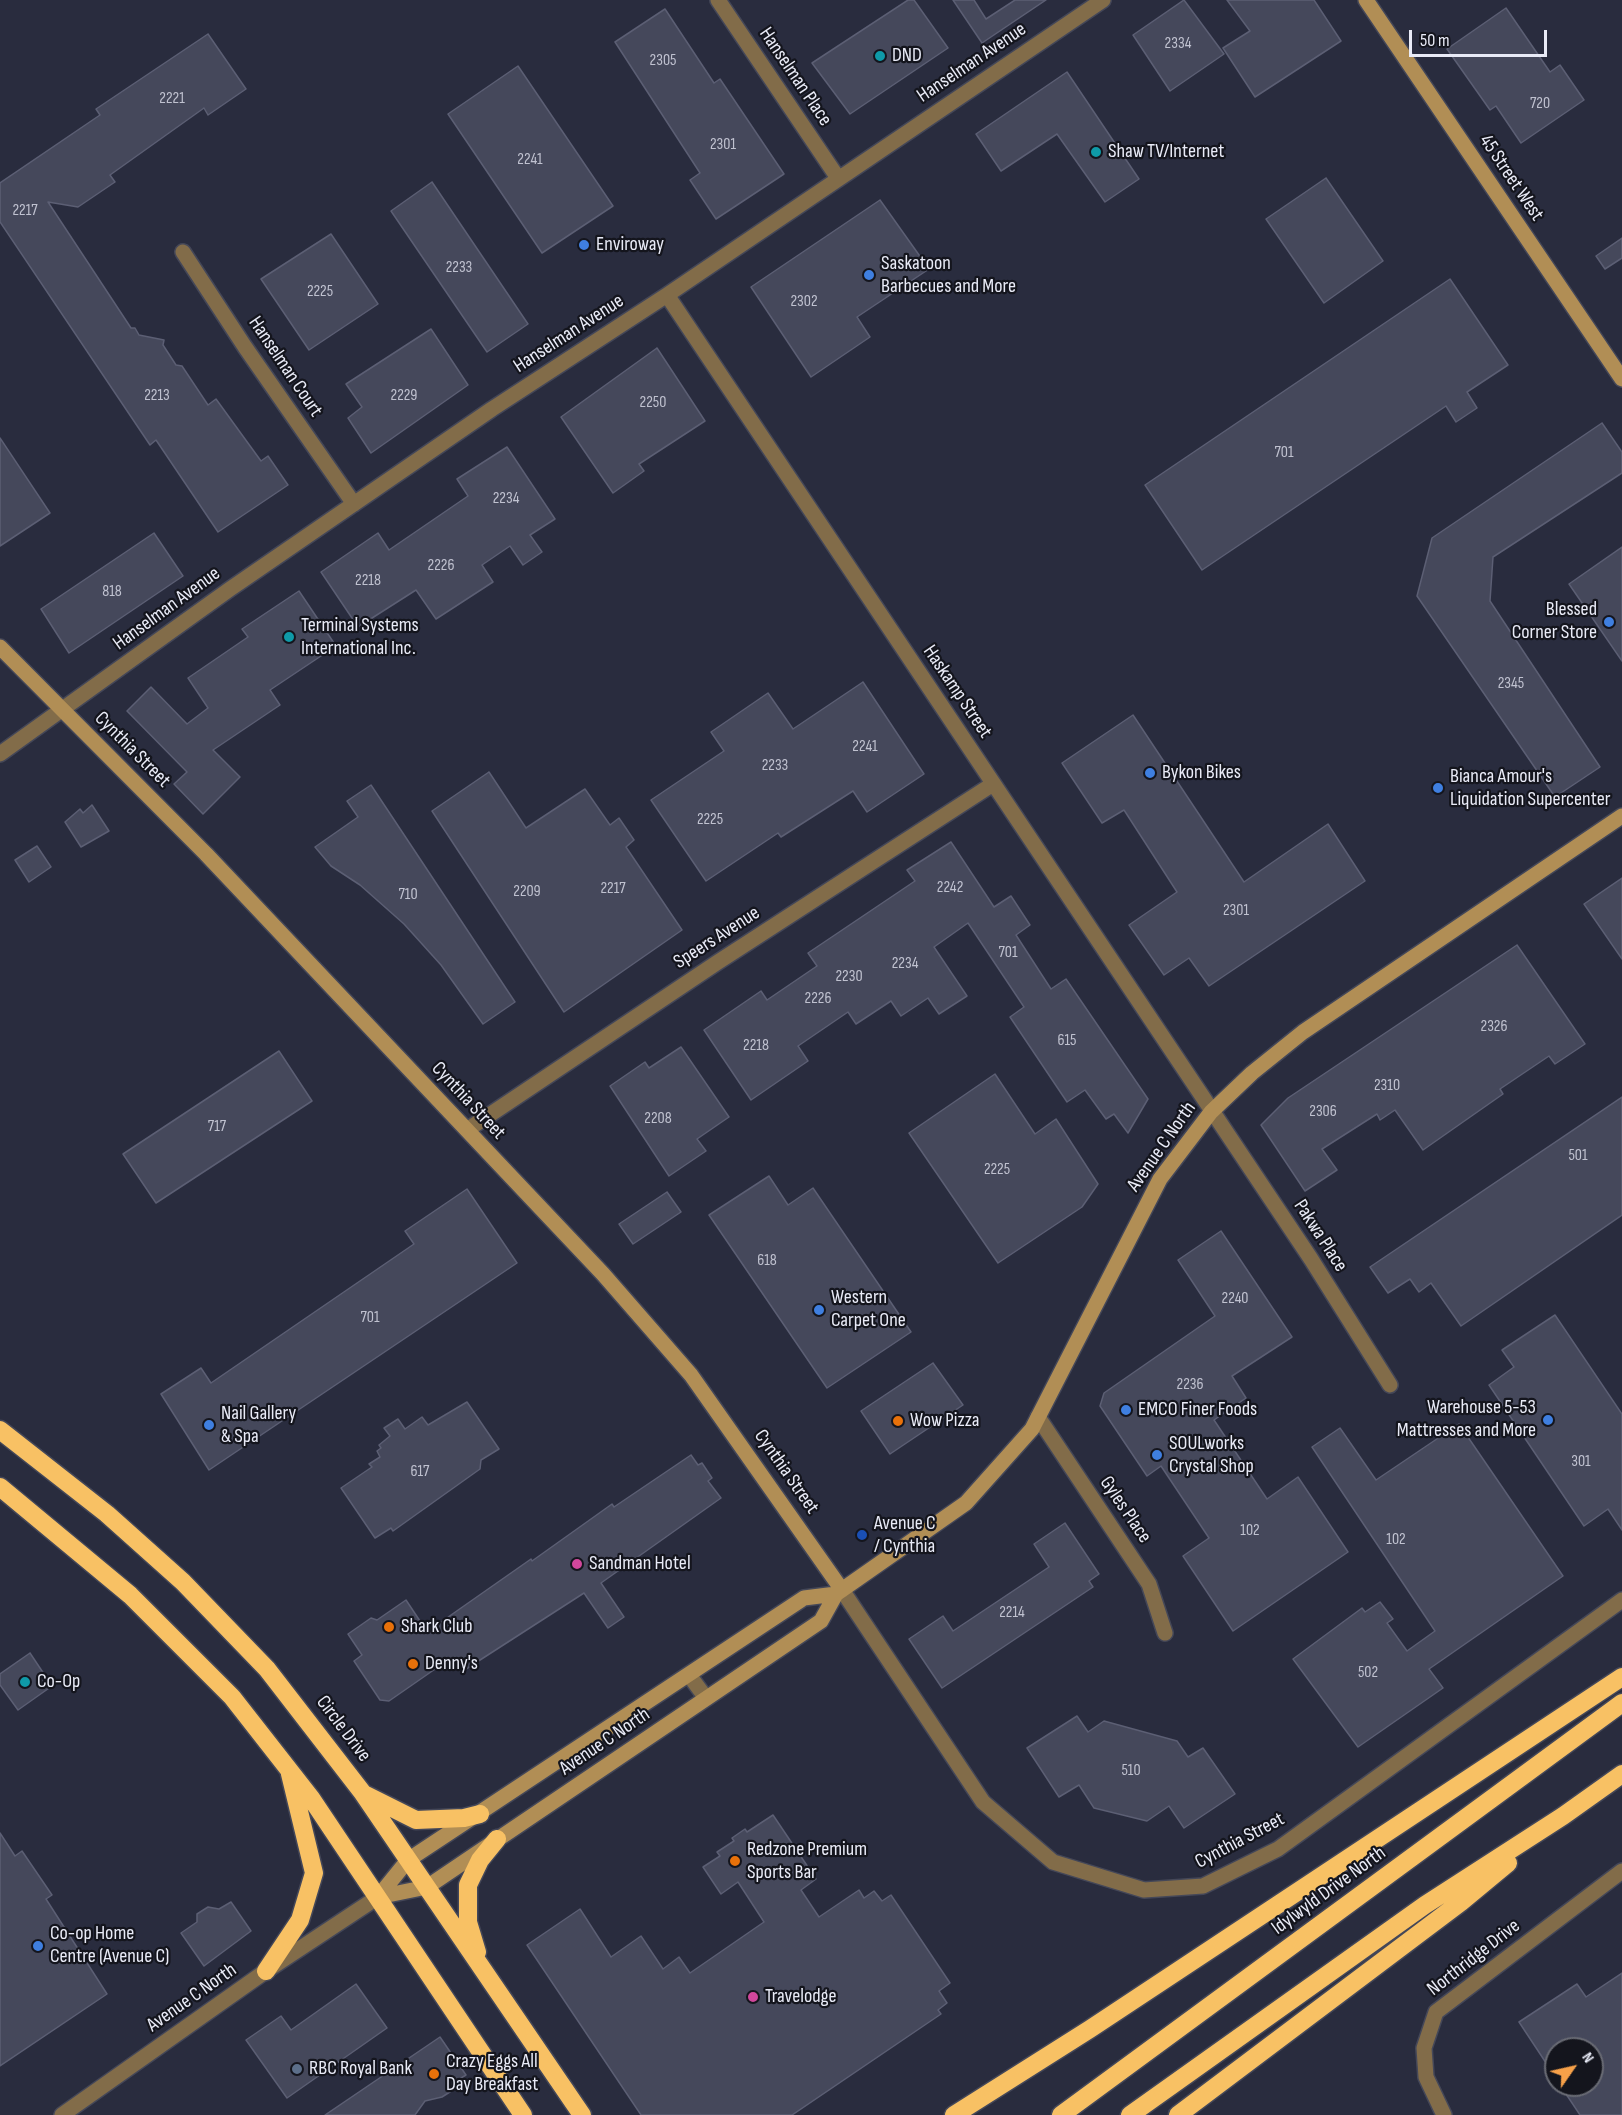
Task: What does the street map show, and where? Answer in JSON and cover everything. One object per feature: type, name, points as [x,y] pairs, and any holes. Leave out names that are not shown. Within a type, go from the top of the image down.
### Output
[{"type":"highway","name":"Circle Drive","points":[[0,1430],[107,1514],[183,1582],[267,1669],[362,1792],[582,2115]]},
{"type":"highway","points":[[0,1487],[72,1544],[144,1609],[232,1697],[288,1767],[378,1897],[523,2115]]},
{"type":"highway","points":[[954,2115],[1090,2029],[1622,1677]]},
{"type":"highway","name":"Idylwyld Drive North","points":[[1061,2115],[1622,1703]]},
{"type":"highway","points":[[266,1971],[300,1920],[314,1873],[288,1767]]},
{"type":"highway","points":[[1130,2115],[1425,1905],[1622,1774]]},
{"type":"highway","points":[[362,1792],[416,1820],[464,1818],[480,1814]]},
{"type":"highway","points":[[1178,2115],[1461,1902],[1563,1815]]},
{"type":"highway","points":[[486,1976],[468,1922],[468,1885],[480,1860],[497,1839]]},
{"type":"main road","name":"45 Street West","points":[[1366,0],[1622,379]]},
{"type":"main road","name":"Cynthia Street","points":[[0,646],[206,854],[603,1274],[691,1375],[839,1592]]},
{"type":"main road","name":"Avenue C North","points":[[378,1897],[427,1887],[821,1621],[839,1592],[966,1503],[1032,1429],[1160,1179],[1211,1112],[1252,1073],[1303,1032],[1622,816]]},
{"type":"main road","name":"Avenue C North","points":[[378,1897],[408,1860],[804,1598],[839,1592]]},
{"type":"street","name":"Hanselman Place","points":[[718,0],[838,178]]},
{"type":"street","name":"Hanselman Avenue","points":[[0,754],[492,409],[667,295],[1103,0]]},
{"type":"street","name":"Hanselman Court","points":[[183,252],[245,347],[354,504]]},
{"type":"street","name":"Haskamp Street","points":[[667,295],[1211,1112]]},
{"type":"street","name":"Speers Avenue","points":[[467,1130],[708,968],[993,784]]},
{"type":"street","name":"Pakwa Place","points":[[1211,1112],[1311,1259],[1390,1385]]},
{"type":"street","name":"Gyles Place","points":[[1038,1417],[1149,1584],[1165,1633]]},
{"type":"street","name":"Cynthia Street","points":[[839,1592],[983,1802],[1053,1862],[1144,1890],[1203,1886],[1278,1849],[1622,1600]]},
{"type":"street","points":[[689,1675],[706,1698]]},
{"type":"street","name":"Northridge Drive","points":[[1444,2115],[1426,2077],[1424,2048],[1436,2012],[1622,1870]]},
{"type":"street","name":"Avenue C North","points":[[62,2115],[266,1971],[378,1897]]},
{"type":"building","name":"DND","points":[[908,0],[914,0],[948,48],[850,114],[812,63]]},
{"type":"building","points":[[953,0],[974,0],[986,19],[1015,0],[1046,0],[982,43]]},
{"type":"building","points":[[1184,0],[1224,54],[1170,91],[1133,35]]},
{"type":"building","points":[[1227,0],[1314,0],[1341,41],[1255,97],[1223,48],[1250,31]]},
{"type":"building","points":[[1506,8],[1550,72],[1560,65],[1584,100],[1521,143],[1496,106],[1490,110],[1447,49]]},
{"type":"building","points":[[665,9],[714,83],[720,79],[784,174],[716,219],[690,180],[700,173],[615,42]]},
{"type":"building","points":[[208,34],[246,89],[208,115],[204,108],[110,175],[115,182],[78,207],[48,202],[131,328],[135,328],[139,335],[164,340],[163,345],[176,365],[182,366],[208,405],[216,399],[261,461],[268,456],[288,485],[218,532],[156,440],[150,445],[0,222],[0,183],[100,115],[96,109]]},
{"type":"building","points":[[518,66],[613,206],[542,253],[448,114]]},
{"type":"building","name":"Shaw TV/Internet","points":[[1067,72],[1139,179],[1105,202],[1057,134],[1001,171],[976,134]]},
{"type":"building","points":[[1326,178],[1383,261],[1324,303],[1266,219]]},
{"type":"building","points":[[432,182],[528,324],[487,352],[391,211]]},
{"type":"building","points":[[880,200],[929,269],[857,317],[870,337],[811,377],[751,287]]},
{"type":"building","points":[[331,234],[378,304],[309,350],[261,279]]},
{"type":"building","points":[[1622,238],[1622,258],[1605,269],[1596,256]]},
{"type":"building","points":[[1450,279],[1508,365],[1467,392],[1477,408],[1456,422],[1446,406],[1202,570],[1145,485]]},
{"type":"building","points":[[431,329],[468,385],[371,453],[348,418],[362,407],[346,384]]},
{"type":"building","points":[[657,348],[705,421],[639,464],[644,471],[613,493],[561,417]]},
{"type":"building","points":[[1602,423],[1622,452],[1622,473],[1493,557],[1490,601],[1600,767],[1555,797],[1417,596],[1432,538]]},
{"type":"building","points":[[0,438],[50,513],[0,546]]},
{"type":"building","points":[[507,447],[555,519],[530,535],[542,552],[523,565],[510,546],[482,565],[493,582],[436,619],[416,590],[358,627],[321,572],[378,533],[389,550],[468,496],[457,479]]},
{"type":"building","points":[[154,533],[183,576],[69,653],[41,609]]},
{"type":"building","name":"Blessed Corner Store","points":[[1622,547],[1622,661],[1569,584]]},
{"type":"building","points":[[299,591],[336,646],[270,690],[280,705],[213,750],[240,777],[203,814],[174,784],[187,772],[127,711],[151,687],[187,724],[208,708],[188,678],[248,637],[242,629]]},
{"type":"building","points":[[863,682],[924,774],[867,812],[853,791],[781,837],[778,833],[706,881],[651,800],[724,751],[711,732],[768,693],[793,729]]},
{"type":"building","points":[[1133,715],[1244,882],[1328,824],[1365,881],[1209,986],[1189,958],[1164,975],[1129,925],[1177,892],[1124,810],[1102,823],[1062,763]]},
{"type":"building","points":[[489,772],[526,828],[585,789],[610,825],[619,818],[634,840],[626,847],[682,930],[564,1012],[432,811]]},
{"type":"building","points":[[371,785],[515,1002],[483,1024],[441,965],[404,924],[360,885],[331,866],[315,847],[358,817],[347,801]]},
{"type":"building","points":[[92,805],[109,831],[81,847],[65,822],[80,809],[83,813]]},
{"type":"building","points":[[951,842],[994,907],[1011,896],[1030,925],[1016,935],[1051,989],[1066,979],[1148,1099],[1128,1133],[1114,1114],[1106,1119],[1085,1090],[1067,1102],[1010,1017],[1024,1007],[968,923],[934,947],[967,996],[939,1014],[928,998],[901,1016],[891,1001],[856,1024],[848,1012],[798,1046],[808,1061],[751,1100],[704,1030],[761,991],[767,1000],[817,966],[808,953],[915,881],[907,870]]},
{"type":"building","points":[[37,846],[51,867],[29,882],[15,860]]},
{"type":"building","points":[[1622,878],[1622,959],[1584,904]]},
{"type":"building","points":[[1517,945],[1585,1044],[1555,1064],[1549,1056],[1500,1089],[1503,1094],[1423,1150],[1395,1110],[1380,1120],[1377,1114],[1322,1149],[1337,1170],[1305,1191],[1261,1125],[1288,1098]]},
{"type":"building","points":[[681,1047],[729,1117],[697,1139],[706,1151],[669,1176],[610,1086],[645,1062],[649,1068]]},
{"type":"building","points":[[279,1051],[312,1101],[156,1203],[123,1154]]},
{"type":"building","points":[[995,1074],[1035,1134],[1056,1119],[1098,1184],[1082,1207],[998,1263],[909,1133]]},
{"type":"building","points":[[1622,1097],[1622,1215],[1461,1326],[1431,1283],[1419,1292],[1410,1279],[1388,1293],[1370,1267]]},
{"type":"building","points":[[769,1176],[788,1205],[813,1188],[911,1332],[827,1388],[709,1215]]},
{"type":"building","points":[[467,1189],[517,1263],[209,1470],[161,1394],[201,1368],[211,1383],[414,1244],[405,1231]]},
{"type":"building","points":[[667,1192],[681,1212],[633,1244],[619,1224]]},
{"type":"building","points":[[1221,1231],[1292,1337],[1232,1376],[1246,1398],[1214,1420],[1267,1499],[1298,1477],[1348,1552],[1233,1631],[1183,1556],[1209,1538],[1161,1466],[1147,1476],[1100,1406],[1104,1393],[1215,1316],[1178,1260]]},
{"type":"building","points":[[1555,1315],[1622,1414],[1622,1530],[1608,1509],[1584,1526],[1489,1385],[1514,1367],[1502,1350]]},
{"type":"building","points":[[933,1363],[963,1405],[890,1454],[861,1411]]},
{"type":"building","points":[[467,1402],[499,1449],[481,1460],[480,1469],[393,1531],[391,1528],[375,1538],[341,1488],[372,1467],[369,1464],[380,1457],[377,1451],[381,1448],[379,1445],[390,1436],[384,1428],[398,1419],[405,1429],[422,1417],[428,1425]]},
{"type":"building","points":[[1459,1424],[1563,1576],[1429,1669],[1443,1688],[1358,1747],[1293,1659],[1362,1608],[1365,1612],[1380,1602],[1393,1619],[1387,1623],[1407,1651],[1435,1631],[1312,1447],[1340,1428],[1376,1480]]},
{"type":"building","name":"Sandman Hotel","points":[[691,1455],[698,1465],[702,1463],[712,1478],[708,1481],[721,1498],[601,1583],[624,1617],[608,1628],[584,1593],[463,1671],[451,1658],[389,1701],[380,1700],[354,1661],[362,1655],[348,1634],[371,1618],[377,1620],[406,1600],[422,1624],[426,1622],[431,1629],[612,1504],[614,1507]]},
{"type":"building","points":[[1065,1523],[1099,1574],[1089,1581],[1093,1587],[942,1688],[909,1639],[943,1616],[953,1631],[1049,1567],[1034,1544]]},
{"type":"building","name":"Co-Op","points":[[30,1653],[52,1686],[18,1710],[0,1685],[0,1674]]},
{"type":"building","points":[[1077,1716],[1088,1732],[1104,1721],[1177,1741],[1188,1757],[1203,1748],[1235,1794],[1184,1828],[1169,1806],[1147,1821],[1094,1808],[1079,1785],[1059,1797],[1027,1748]]},
{"type":"building","name":"Travelodge","points":[[773,1815],[816,1879],[801,1890],[819,1917],[859,1890],[864,1898],[874,1891],[882,1901],[891,1895],[950,1983],[939,1991],[947,2003],[938,2010],[941,2014],[792,2115],[641,2115],[527,1945],[580,1909],[611,1957],[641,1936],[663,1969],[679,1957],[690,1973],[764,1922],[738,1882],[721,1894],[703,1867],[720,1856],[717,1852],[734,1841],[732,1838],[745,1829],[747,1832]]},
{"type":"building","name":"Co-op Home Centre (Avenue C)","points":[[0,1833],[15,1856],[22,1851],[52,1895],[46,1899],[107,1994],[0,2066]]},
{"type":"building","points":[[231,1902],[251,1931],[204,1966],[181,1933],[197,1922],[197,1914],[208,1907],[219,1909]]},
{"type":"building","points":[[1622,1973],[1622,2115],[1580,2115],[1568,2097],[1604,2097],[1604,2037],[1544,2037],[1544,2060],[1519,2022],[1577,1984],[1586,1997]]},
{"type":"building","name":"RBC Royal Bank","points":[[356,1984],[387,2028],[287,2098],[246,2040],[281,2016],[291,2030]]},
{"type":"building","points":[[440,2037],[466,2075],[458,2080],[453,2090],[442,2097],[425,2101],[415,2115],[325,2115]]},
{"type":"place","name":"DND","points":[[880,56]]},
{"type":"place","name":"Shaw TV/Internet","points":[[1096,152]]},
{"type":"place","name":"Enviroway","points":[[584,245]]},
{"type":"place","name":"Saskatoon Barbecues and More","points":[[869,275]]},
{"type":"place","name":"Blessed Corner Store","points":[[1609,622]]},
{"type":"place","name":"Terminal Systems International Inc.","points":[[289,637]]},
{"type":"place","name":"Bykon Bikes","points":[[1150,773]]},
{"type":"place","name":"Bianca Amour's Liquidation Supercenter","points":[[1438,788]]},
{"type":"place","name":"Western Carpet One","points":[[819,1310]]},
{"type":"place","name":"EMCO Finer Foods","points":[[1126,1410]]},
{"type":"place","name":"Warehouse 5-53 Mattresses and More","points":[[1548,1420]]},
{"type":"place","name":"Wow Pizza","points":[[898,1421]]},
{"type":"place","name":"Nail Gallery & Spa","points":[[209,1425]]},
{"type":"place","name":"SOULworks Crystal Shop","points":[[1157,1455]]},
{"type":"place","name":"Avenue C / Cynthia","points":[[862,1535]]},
{"type":"place","name":"Sandman Hotel","points":[[577,1564]]},
{"type":"place","name":"Shark Club","points":[[389,1627]]},
{"type":"place","name":"Denny's","points":[[413,1664]]},
{"type":"place","name":"Co-Op","points":[[25,1682]]},
{"type":"place","name":"Redzone Premium Sports Bar","points":[[735,1861]]},
{"type":"place","name":"Co-op Home Centre (Avenue C)","points":[[38,1946]]},
{"type":"place","name":"Travelodge","points":[[753,1997]]},
{"type":"place","name":"RBC Royal Bank","points":[[297,2069]]},
{"type":"place","name":"Crazy Eggs All Day Breakfast","points":[[434,2074]]}]
